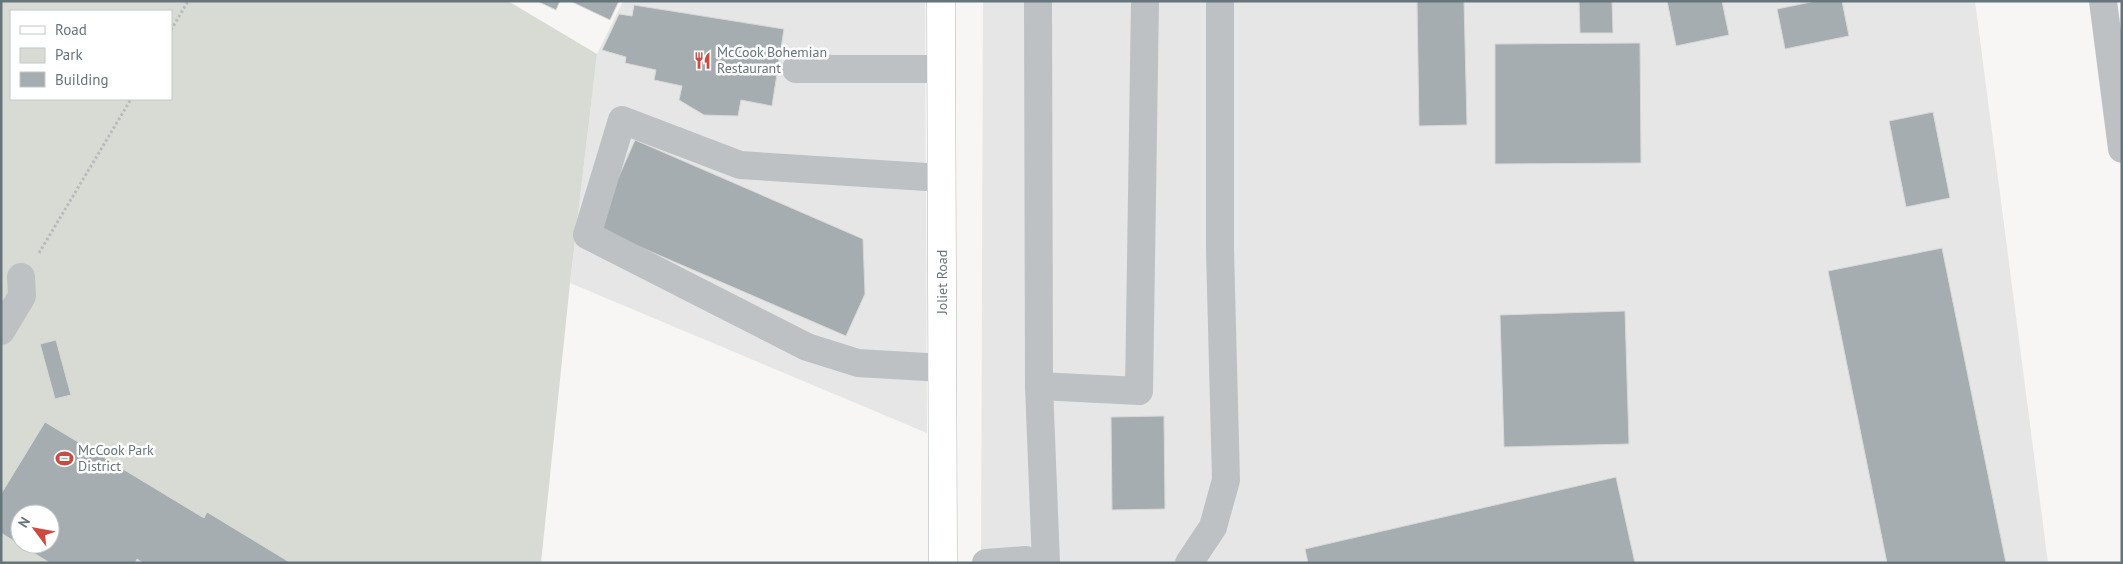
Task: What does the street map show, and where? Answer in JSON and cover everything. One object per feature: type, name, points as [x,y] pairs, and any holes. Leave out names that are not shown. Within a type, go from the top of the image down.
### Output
[{"type":"main road","name":"Joliet Road","points":[[941,1],[944,563]]},
{"type":"lane","points":[[1038,1],[1039,386],[1046,563]]},
{"type":"lane","points":[[1039,386],[1139,391],[1145,1]]},
{"type":"lane","points":[[1189,563],[1213,527],[1226,480],[1220,250],[1220,1]]},
{"type":"lane","points":[[2103,1],[2122,149]]},
{"type":"lane","points":[[796,69],[941,68]]},
{"type":"lane","points":[[942,178],[740,165],[622,120],[587,235],[807,347],[858,363],[943,368]]},
{"type":"lane","points":[[1,332],[22,296],[21,277]]},
{"type":"lane","points":[[986,563],[1026,560],[1029,563]]},
{"type":"path","points":[[172,28],[188,1]]},
{"type":"path","points":[[21,277],[34,261],[130,100]]},
{"type":"shaded area","points":[[623,1],[925,1],[927,433],[570,283],[597,54]]},
{"type":"shaded area","points":[[983,1],[1975,1],[2048,563],[981,563]]},
{"type":"green space","points":[[1,1],[508,1],[597,54],[570,283],[541,563],[1,563]]},
{"type":"building","points":[[537,1],[560,1],[556,10]]},
{"type":"building","points":[[570,1],[619,1],[610,20]]},
{"type":"building","points":[[1417,1],[1464,1],[1467,125],[1419,126]]},
{"type":"building","points":[[1579,1],[1612,1],[1613,33],[1580,33]]},
{"type":"building","points":[[1667,1],[1722,1],[1729,35],[1676,46]]},
{"type":"building","points":[[1816,1],[1842,1],[1849,36],[1785,49],[1777,9]]},
{"type":"building","name":"McCook Bohemian Restaurant","points":[[634,5],[784,29],[772,106],[741,100],[738,116],[704,115],[679,100],[682,86],[654,80],[656,70],[625,63],[626,57],[602,50],[619,14],[632,16]]},
{"type":"building","points":[[1640,43],[1641,163],[1495,164],[1495,44]]},
{"type":"building","points":[[1933,112],[1950,198],[1906,207],[1889,121]]},
{"type":"building","points":[[635,140],[863,239],[865,294],[846,336],[596,228]]},
{"type":"building","points":[[1942,248],[2006,563],[1887,563],[1828,271]]},
{"type":"building","points":[[1625,311],[1629,444],[1504,447],[1500,315]]},
{"type":"building","points":[[56,340],[71,395],[55,399],[40,344]]},
{"type":"building","points":[[1164,416],[1165,509],[1112,510],[1111,417]]},
{"type":"building","name":"McCook Park District","points":[[45,422],[204,518],[207,512],[291,563],[143,563],[137,559],[135,563],[50,563],[35,554],[60,554],[60,504],[10,504],[10,539],[1,533],[1,494]]},
{"type":"building","points":[[1616,477],[1635,563],[1308,563],[1305,549]]},
{"type":"place","name":"McCook Bohemian Restaurant","points":[[703,60]]},
{"type":"place","name":"McCook Park District","points":[[64,458]]}]
